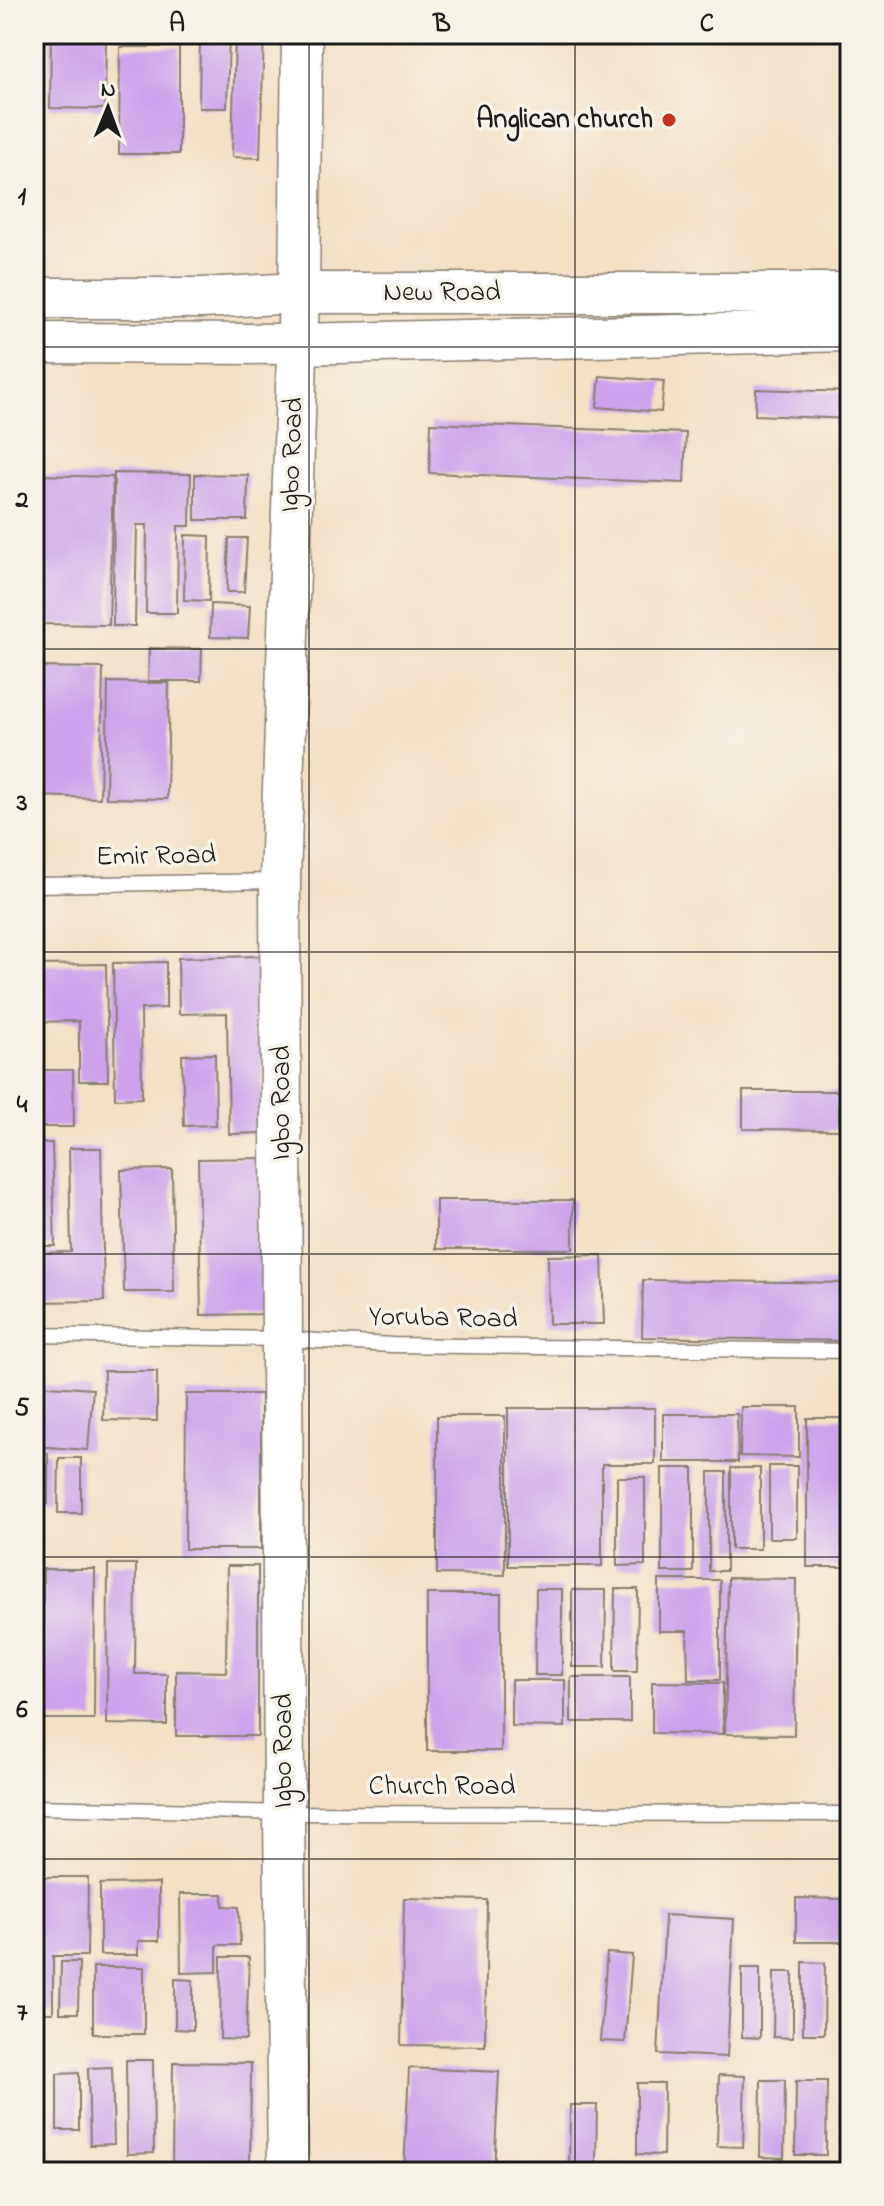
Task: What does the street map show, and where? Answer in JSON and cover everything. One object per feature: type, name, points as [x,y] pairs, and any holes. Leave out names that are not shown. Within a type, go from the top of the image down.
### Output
[{"type":"street","name":"Igbo Road","points":[[288,2172],[280,881],[299,293],[302,34]]},
{"type":"street","name":"New Road","points":[[34,298],[202,298],[299,293],[850,293]]},
{"type":"street","name":"New Road","points":[[34,343],[297,344],[850,331]]},
{"type":"lane","name":"Emir Road","points":[[34,885],[280,881]]},
{"type":"lane","name":"Yoruba Road","points":[[34,1335],[284,1339],[392,1345],[850,1351]]},
{"type":"lane","name":"Church Road","points":[[34,1807],[284,1813],[850,1814]]},
{"type":"building","points":[[51,34],[106,34],[105,109],[50,108]]},
{"type":"building","points":[[200,34],[229,34],[227,108],[199,108]]},
{"type":"building","points":[[235,34],[264,34],[260,158],[232,157]]},
{"type":"building","points":[[120,47],[179,47],[179,154],[119,154]]},
{"type":"building","points":[[600,376],[664,381],[661,412],[597,407]]},
{"type":"building","points":[[756,389],[850,392],[850,419],[755,415]]},
{"type":"building","points":[[431,423],[686,433],[684,483],[429,473]]},
{"type":"building","points":[[114,473],[191,474],[190,526],[178,526],[177,613],[146,613],[147,525],[137,525],[135,626],[113,626]]},
{"type":"building","points":[[195,474],[248,475],[247,520],[195,520]]},
{"type":"building","points":[[38,475],[113,477],[109,625],[34,624]]},
{"type":"building","points":[[185,535],[210,536],[209,601],[184,600]]},
{"type":"building","points":[[229,538],[247,538],[244,592],[227,592]]},
{"type":"building","points":[[211,604],[250,606],[248,638],[210,637]]},
{"type":"building","points":[[149,648],[202,649],[201,681],[148,681]]},
{"type":"building","points":[[34,667],[103,668],[100,798],[34,796]]},
{"type":"building","points":[[108,682],[169,683],[167,799],[106,798]]},
{"type":"building","points":[[260,956],[263,1133],[229,1134],[227,1013],[179,1014],[178,958]]},
{"type":"building","points":[[166,962],[166,1008],[141,1009],[142,1098],[115,1099],[113,963]]},
{"type":"building","points":[[106,964],[108,1081],[79,1081],[79,1021],[34,1022],[34,965]]},
{"type":"building","points":[[215,1054],[216,1125],[184,1126],[182,1055]]},
{"type":"building","points":[[39,1070],[73,1070],[74,1127],[39,1127]]},
{"type":"building","points":[[743,1091],[839,1091],[839,1130],[743,1129]]},
{"type":"building","points":[[34,1143],[52,1143],[55,1246],[34,1246]]},
{"type":"building","points":[[69,1148],[101,1148],[104,1301],[34,1302],[34,1253],[71,1252]]},
{"type":"building","points":[[269,1158],[272,1314],[201,1315],[198,1159]]},
{"type":"building","points":[[172,1169],[174,1292],[124,1292],[121,1170]]},
{"type":"building","points":[[436,1200],[573,1200],[573,1249],[436,1249]]},
{"type":"building","points":[[602,1255],[604,1324],[549,1324],[548,1256]]},
{"type":"building","points":[[643,1280],[850,1283],[850,1341],[642,1337]]},
{"type":"building","points":[[104,1371],[157,1371],[157,1421],[103,1420]]},
{"type":"building","points":[[34,1385],[93,1389],[88,1450],[34,1446]]},
{"type":"building","points":[[186,1394],[261,1394],[261,1549],[185,1549]]},
{"type":"building","points":[[741,1407],[799,1407],[799,1457],[740,1456]]},
{"type":"building","points":[[508,1408],[655,1408],[655,1464],[602,1464],[602,1566],[508,1566]]},
{"type":"building","points":[[663,1414],[737,1414],[738,1462],[663,1462]]},
{"type":"building","points":[[437,1416],[505,1416],[505,1575],[437,1574]]},
{"type":"building","points":[[807,1418],[848,1418],[848,1567],[807,1567]]},
{"type":"building","points":[[34,1453],[48,1453],[48,1504],[34,1503]]},
{"type":"building","points":[[59,1458],[81,1458],[81,1513],[58,1513]]},
{"type":"building","points":[[769,1466],[797,1466],[797,1538],[769,1538]]},
{"type":"building","points":[[662,1468],[693,1468],[693,1572],[662,1572]]},
{"type":"building","points":[[731,1468],[760,1468],[760,1549],[731,1549]]},
{"type":"building","points":[[709,1472],[726,1472],[726,1571],[709,1571]]},
{"type":"building","points":[[617,1477],[645,1477],[645,1565],[617,1566]]},
{"type":"building","points":[[108,1564],[136,1564],[135,1674],[167,1674],[167,1725],[107,1724]]},
{"type":"building","points":[[227,1566],[258,1566],[258,1736],[176,1736],[176,1671],[226,1672]]},
{"type":"building","points":[[43,1569],[95,1569],[94,1719],[42,1719]]},
{"type":"building","points":[[728,1578],[796,1579],[794,1735],[725,1734]]},
{"type":"building","points":[[659,1580],[720,1580],[720,1680],[688,1680],[687,1631],[659,1631]]},
{"type":"building","points":[[536,1589],[562,1589],[562,1675],[535,1675]]},
{"type":"building","points":[[615,1589],[638,1589],[637,1671],[614,1671]]},
{"type":"building","points":[[572,1590],[606,1590],[605,1667],[572,1667]]},
{"type":"building","points":[[427,1594],[501,1594],[501,1751],[427,1751]]},
{"type":"building","points":[[571,1677],[630,1677],[630,1722],[571,1722]]},
{"type":"building","points":[[511,1680],[565,1680],[565,1727],[511,1726]]},
{"type":"building","points":[[652,1682],[723,1683],[723,1734],[652,1733]]},
{"type":"building","points":[[34,1877],[88,1877],[87,1956],[53,1956],[53,2013],[38,2013],[37,2035],[34,2035]]},
{"type":"building","points":[[159,1883],[159,1941],[138,1941],[138,1955],[100,1955],[100,1884]]},
{"type":"building","points":[[180,1894],[223,1894],[223,1906],[239,1907],[240,1945],[217,1945],[217,1972],[181,1973]]},
{"type":"building","points":[[404,1898],[487,1900],[485,2046],[401,2045]]},
{"type":"building","points":[[796,1898],[850,1899],[850,1942],[796,1942]]},
{"type":"building","points":[[665,1915],[734,1919],[727,2057],[658,2054]]},
{"type":"building","points":[[607,1953],[632,1955],[625,2042],[600,2041]]},
{"type":"building","points":[[846,1953],[850,1953],[850,2038],[844,2037]]},
{"type":"building","points":[[221,1957],[249,1957],[246,2040],[220,2039]]},
{"type":"building","points":[[61,1962],[79,1962],[78,2013],[60,2013]]},
{"type":"building","points":[[803,1962],[825,1963],[824,2034],[803,2034]]},
{"type":"building","points":[[93,1967],[144,1967],[144,2034],[93,2034]]},
{"type":"building","points":[[742,1968],[760,1968],[760,2038],[742,2037]]},
{"type":"building","points":[[774,1972],[793,1972],[793,2038],[773,2037]]},
{"type":"building","points":[[175,1979],[193,1980],[193,2030],[175,2029]]},
{"type":"building","points":[[126,2060],[153,2060],[154,2153],[127,2154]]},
{"type":"building","points":[[173,2062],[251,2063],[250,2172],[172,2172]]},
{"type":"building","points":[[112,2067],[114,2144],[90,2145],[88,2068]]},
{"type":"building","points":[[409,2068],[499,2072],[494,2172],[404,2172]]},
{"type":"building","points":[[40,2069],[45,2144],[34,2144],[34,2070]]},
{"type":"building","points":[[79,2073],[79,2130],[57,2130],[57,2074]]},
{"type":"building","points":[[719,2075],[745,2076],[743,2147],[717,2146]]},
{"type":"building","points":[[761,2080],[785,2080],[784,2158],[760,2157]]},
{"type":"building","points":[[796,2081],[827,2081],[826,2155],[795,2155]]},
{"type":"building","points":[[637,2083],[664,2083],[663,2155],[637,2154]]},
{"type":"building","points":[[846,2086],[850,2086],[850,2154],[845,2154]]},
{"type":"building","points":[[570,2105],[597,2105],[596,2163],[625,2163],[625,2172],[569,2172]]},
{"type":"building","points":[[34,2165],[68,2166],[68,2172],[34,2172]]},
{"type":"building","points":[[85,2165],[150,2166],[150,2172],[85,2172]]},
{"type":"building","points":[[633,2167],[701,2168],[701,2172],[633,2172]]},
{"type":"place","name":"Anglican church","points":[[669,120]]}]
